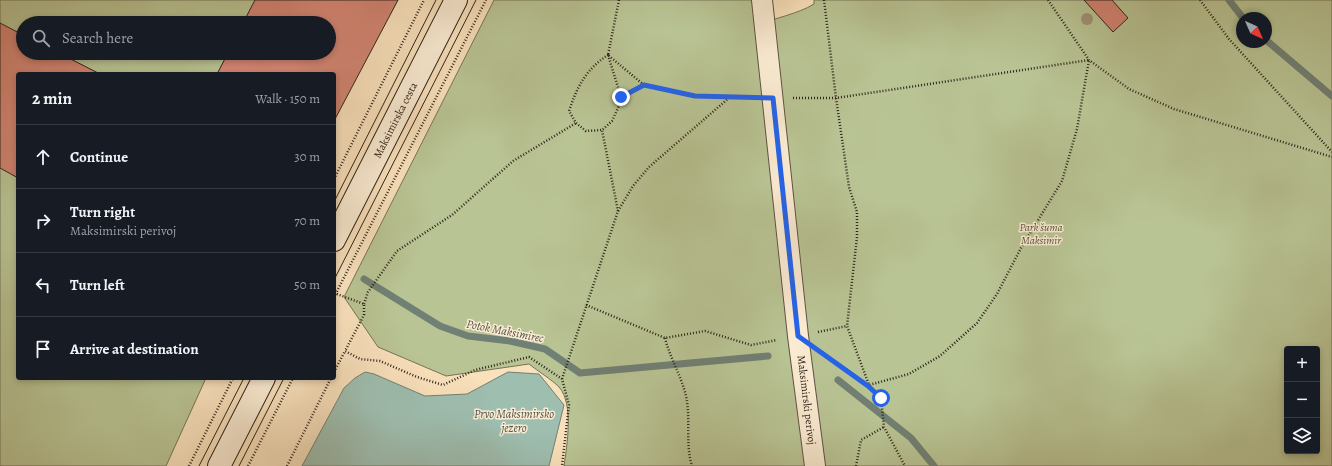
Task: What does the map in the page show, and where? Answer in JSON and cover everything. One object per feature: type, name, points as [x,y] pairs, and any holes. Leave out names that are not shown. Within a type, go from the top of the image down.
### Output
[{"type":"main road","name":"Maksimirska cesta","points":[[336,236],[456,0]]},
{"type":"main road","points":[[219,466],[263,380]]},
{"type":"street","name":"Maksimirski perivoj","points":[[762,0],[798,336],[815,466]]},
{"type":"path","points":[[336,175],[424,0]]},
{"type":"path","points":[[336,291],[486,0]]},
{"type":"path","points":[[608,55],[597,62],[584,76],[577,88],[569,111],[576,123],[586,131],[602,130],[612,121],[621,97],[608,55],[619,0]]},
{"type":"path","points":[[824,0],[849,187],[857,212],[857,238],[847,326],[868,386]]},
{"type":"path","points":[[1048,0],[1089,60],[1129,89],[1174,109],[1332,157]]},
{"type":"path","points":[[1200,0],[1230,39],[1332,152]]},
{"type":"path","points":[[608,55],[644,85],[695,96],[773,98],[836,98],[1089,60]]},
{"type":"path","points":[[868,386],[909,374],[940,356],[977,323],[997,294],[1021,248],[1062,181],[1077,129],[1089,60]]},
{"type":"path","points":[[621,97],[644,85]]},
{"type":"path","points":[[562,466],[569,405],[562,380],[569,355],[618,211],[633,186],[649,167],[730,96]]},
{"type":"path","points":[[336,368],[364,316],[364,304],[368,292],[377,277],[397,251],[452,215],[513,161],[576,123]]},
{"type":"path","points":[[602,130],[618,211]]},
{"type":"path","points":[[336,296],[364,304]]},
{"type":"path","points":[[586,305],[665,338],[705,331],[751,345],[847,326]]},
{"type":"path","points":[[798,336],[868,386],[881,398],[884,427],[905,466]]},
{"type":"path","points":[[665,338],[668,352],[680,375],[689,414],[689,456],[692,466]]},
{"type":"path","points":[[344,351],[360,359],[380,361],[417,377],[443,386],[475,370],[529,357],[562,380]]},
{"type":"path","points":[[188,466],[232,380]]},
{"type":"path","points":[[248,466],[292,380]]},
{"type":"path","points":[[286,466],[330,380]]},
{"type":"path","points":[[856,466],[861,440],[884,427]]},
{"type":"green space","points":[[0,0],[398,0],[336,72],[16,72],[16,380],[205,380],[166,466],[0,466]]},
{"type":"green space","name":"Park šuma Maksimir","points":[[494,0],[752,0],[755,26],[808,7],[814,4],[814,0],[1332,0],[1332,466],[564,466],[568,436],[568,414],[564,394],[552,381],[529,364],[446,376],[378,347],[344,297]]},
{"type":"water","name":"Prvo Maksimirsko jezero","points":[[365,372],[374,374],[425,396],[467,394],[508,372],[539,374],[564,405],[549,466],[302,466],[344,388],[355,378]]},
{"type":"building","points":[[255,0],[398,0],[336,117],[336,72],[218,72],[224,60],[336,60],[336,16],[247,16]]},
{"type":"building","points":[[1084,0],[1112,0],[1128,18],[1113,32]]},
{"type":"building","points":[[0,23],[16,31],[16,60],[73,60],[96,72],[16,72],[16,177],[0,168]]},
{"type":"waterway","points":[[1229,0],[1238,12]]},
{"type":"waterway","points":[[1272,45],[1332,96]]},
{"type":"waterway","name":"Potok Maksimirec","points":[[364,279],[440,326],[468,336],[510,341],[545,349],[580,373],[768,356]]},
{"type":"waterway","name":"Potok Maksimirec","points":[[838,380],[911,438],[934,466]]},
{"type":"tram line","points":[[336,198],[436,0]]},
{"type":"tram line","points":[[336,276],[476,0]]},
{"type":"tram line","points":[[199,466],[243,380]]},
{"type":"tram line","points":[[239,466],[283,380]]},
{"type":"route","points":[[621,97],[644,85],[695,96],[773,98],[798,336],[868,386],[881,398]]}]
